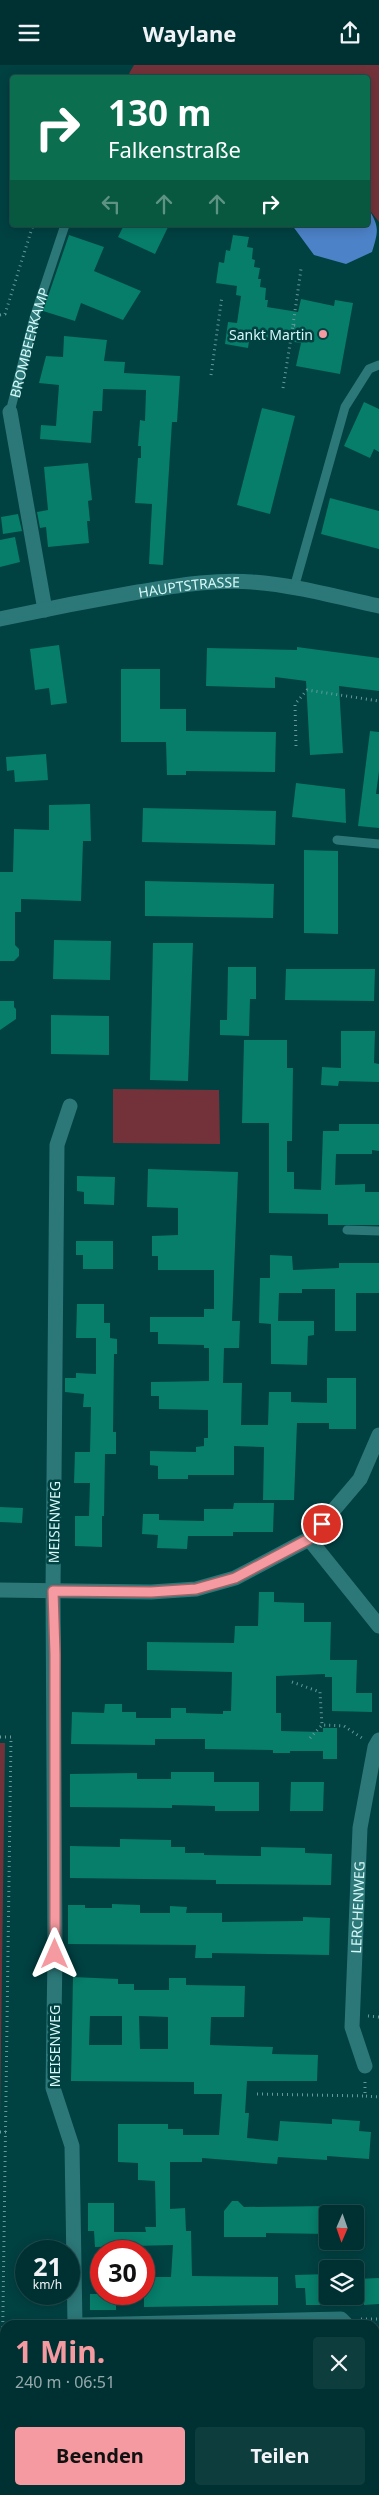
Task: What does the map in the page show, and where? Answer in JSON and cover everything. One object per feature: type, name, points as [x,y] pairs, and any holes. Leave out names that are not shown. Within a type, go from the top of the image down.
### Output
[{"type":"street","name":"BROMBEERKAMP","points":[[10,412],[45,610]]},
{"type":"street","name":"HAUPTSTRASSE","points":[[0,619],[179,585],[213,582],[251,582],[294,588],[379,606]]},
{"type":"street","name":"MEISENWEG","points":[[70,1106],[57,1145],[53,1591],[55,1654],[55,1960],[52,2088],[72,2146],[75,2320]]},
{"type":"street","points":[[0,1590],[151,1592],[196,1589],[235,1578],[309,1539],[360,1479],[379,1435]]},
{"type":"street","points":[[309,1539],[379,1626]]},
{"type":"street","name":"LERCHENWEG","points":[[364,2066],[352,2027],[360,1828],[377,1744]]},
{"type":"street","points":[[297,2320],[341,2320]]},
{"type":"lane","name":"BROMBEERKAMP","points":[[10,412],[34,317],[64,227]]},
{"type":"lane","points":[[294,588],[345,407],[369,369],[379,365]]},
{"type":"lane","points":[[337,840],[379,845]]},
{"type":"lane","points":[[347,1231],[379,1231]]},
{"type":"path","points":[[0,315],[5,314],[33,227]]},
{"type":"path","points":[[283,388],[301,269]]},
{"type":"path","points":[[211,375],[222,296]]},
{"type":"path","points":[[293,325],[300,327]]},
{"type":"path","points":[[296,746],[294,704],[307,690],[379,701]]},
{"type":"path","points":[[292,1682],[320,1692],[322,1725],[310,1738]]},
{"type":"path","points":[[322,1725],[344,1726],[377,1744]]},
{"type":"path","points":[[0,1737],[12,1737],[6,2132],[2,2183],[2,2320]]},
{"type":"path","points":[[364,2066],[365,2096]]},
{"type":"path","points":[[257,2094],[379,2097]]},
{"type":"path","points":[[0,2132],[6,2132]]},
{"type":"shaded area","points":[[134,65],[379,65],[379,222],[370,211],[370,75],[128,75]]},
{"type":"shaded area","points":[[113,1089],[219,1090],[220,1144],[113,1143]]},
{"type":"shaded area","points":[[0,1743],[5,1743],[0,2120]]},
{"type":"water","points":[[370,212],[377,229],[372,252],[346,264],[314,255],[293,227],[370,227]]},
{"type":"building","points":[[123,227],[168,227],[155,254],[118,237]]},
{"type":"building","points":[[69,235],[104,247],[94,271],[141,291],[123,320],[81,303],[75,321],[43,311]]},
{"type":"building","points":[[233,235],[249,237],[247,247],[253,248],[252,259],[255,260],[254,267],[260,268],[258,279],[261,279],[260,287],[266,288],[265,300],[268,300],[267,307],[298,312],[301,299],[334,306],[335,300],[353,303],[340,374],[296,366],[301,343],[250,335],[248,348],[225,344],[228,322],[237,323],[241,296],[236,295],[237,286],[216,283],[219,262],[224,263],[226,250],[230,251]]},
{"type":"building","points":[[64,336],[107,340],[104,361],[125,362],[124,373],[180,376],[177,422],[172,422],[163,565],[149,564],[152,504],[135,503],[138,458],[141,458],[141,446],[138,446],[140,420],[145,421],[146,390],[103,389],[102,411],[93,411],[91,443],[40,439],[41,425],[56,426],[59,385],[39,383],[46,356],[63,357]]},
{"type":"building","points":[[364,402],[379,409],[379,452],[374,449],[370,458],[344,446]]},
{"type":"building","points":[[262,408],[295,416],[270,514],[237,505]]},
{"type":"building","points":[[88,463],[92,500],[88,501],[90,521],[87,521],[89,543],[48,547],[46,527],[40,528],[37,512],[48,510],[44,467]]},
{"type":"building","points":[[330,498],[379,511],[379,549],[321,534]]},
{"type":"building","points":[[18,514],[22,531],[3,534],[1,517]]},
{"type":"building","points":[[15,537],[20,562],[0,567],[0,540]]},
{"type":"building","points":[[59,645],[67,703],[51,705],[49,688],[35,690],[30,649]]},
{"type":"building","points":[[297,647],[379,658],[379,691],[339,686],[343,753],[310,755],[306,681],[275,677],[275,688],[206,686],[207,648],[297,650]]},
{"type":"building","points":[[121,669],[160,669],[160,709],[186,709],[186,731],[276,732],[275,772],[186,771],[186,775],[167,775],[166,742],[121,742]]},
{"type":"building","points":[[370,731],[379,732],[379,771],[376,794],[379,794],[379,828],[358,826]]},
{"type":"building","points":[[46,754],[48,780],[15,782],[14,770],[7,771],[6,757]]},
{"type":"building","points":[[296,783],[345,789],[346,823],[292,817]]},
{"type":"building","points":[[90,804],[91,841],[83,841],[81,901],[21,899],[21,912],[15,912],[15,945],[19,949],[19,956],[14,961],[0,961],[0,872],[13,872],[14,829],[49,830],[49,805]]},
{"type":"building","points":[[143,808],[276,811],[275,845],[142,842]]},
{"type":"building","points":[[304,850],[338,851],[338,934],[304,933]]},
{"type":"building","points":[[145,881],[274,884],[273,918],[145,916]]},
{"type":"building","points":[[54,940],[111,941],[110,980],[53,979]]},
{"type":"building","points":[[153,943],[193,943],[188,1081],[150,1080]]},
{"type":"building","points":[[228,967],[256,967],[256,999],[250,999],[249,1036],[220,1035],[220,1020],[227,1020]]},
{"type":"building","points":[[286,969],[375,969],[374,1001],[285,1000]]},
{"type":"building","points":[[0,1001],[14,1001],[16,1019],[0,1030]]},
{"type":"building","points":[[51,1015],[109,1016],[109,1055],[51,1054]]},
{"type":"building","points":[[341,1031],[375,1031],[374,1063],[379,1064],[379,1082],[339,1081],[338,1086],[321,1085],[322,1067],[341,1068]]},
{"type":"building","points":[[244,1040],[287,1040],[287,1068],[293,1068],[292,1141],[287,1141],[287,1172],[294,1172],[294,1189],[321,1190],[323,1131],[339,1131],[339,1124],[379,1124],[379,1151],[372,1150],[372,1154],[336,1154],[335,1185],[365,1184],[365,1192],[379,1192],[379,1225],[328,1225],[328,1214],[269,1213],[269,1123],[242,1123]]},
{"type":"building","points":[[148,1169],[238,1172],[232,1321],[240,1321],[239,1348],[224,1348],[223,1383],[242,1383],[241,1425],[268,1425],[269,1392],[291,1392],[291,1402],[327,1403],[327,1378],[356,1378],[356,1429],[329,1429],[329,1423],[297,1423],[294,1500],[263,1500],[264,1447],[234,1446],[234,1475],[188,1475],[188,1479],[158,1479],[158,1466],[150,1465],[150,1451],[196,1452],[196,1447],[204,1446],[204,1438],[208,1438],[208,1410],[159,1409],[159,1396],[151,1396],[151,1382],[209,1381],[209,1348],[204,1348],[204,1345],[158,1344],[158,1332],[150,1332],[150,1317],[204,1317],[204,1309],[214,1309],[214,1270],[158,1270],[158,1256],[152,1256],[152,1236],[178,1235],[178,1208],[147,1207]]},
{"type":"building","points":[[77,1176],[115,1177],[114,1205],[84,1204],[84,1192],[77,1191]]},
{"type":"building","points":[[76,1241],[113,1241],[113,1269],[83,1269],[83,1255],[76,1255]]},
{"type":"building","points":[[270,1255],[292,1256],[293,1270],[339,1268],[339,1263],[379,1263],[379,1293],[356,1293],[356,1331],[335,1331],[335,1289],[302,1289],[302,1293],[279,1293],[278,1321],[314,1321],[314,1335],[308,1336],[307,1365],[271,1364],[271,1324],[259,1323],[260,1278],[270,1278]]},
{"type":"building","points":[[77,1304],[104,1304],[104,1323],[110,1323],[110,1338],[117,1339],[117,1354],[114,1354],[113,1432],[116,1432],[116,1454],[105,1454],[104,1516],[89,1516],[90,1483],[74,1483],[75,1452],[90,1452],[91,1407],[83,1407],[84,1394],[65,1392],[65,1378],[76,1378],[76,1373],[96,1374],[96,1338],[76,1338]]},
{"type":"building","points":[[234,1503],[274,1503],[273,1532],[233,1532],[233,1536],[188,1536],[187,1549],[157,1548],[158,1535],[142,1534],[143,1514],[159,1514],[159,1520],[204,1521],[204,1509],[233,1509]]},
{"type":"building","points":[[0,1507],[23,1508],[22,1523],[0,1522]]},
{"type":"building","points":[[75,1516],[102,1516],[102,1547],[75,1546]]},
{"type":"building","points":[[259,1592],[274,1592],[274,1602],[304,1603],[304,1622],[331,1622],[330,1660],[357,1660],[356,1693],[372,1693],[372,1712],[332,1711],[332,1677],[325,1677],[325,1674],[276,1676],[276,1713],[281,1713],[281,1731],[323,1732],[323,1728],[337,1728],[337,1759],[323,1759],[323,1751],[273,1753],[273,1750],[205,1749],[205,1739],[155,1739],[155,1745],[71,1744],[72,1712],[104,1713],[105,1704],[122,1704],[122,1712],[136,1712],[136,1718],[171,1718],[171,1708],[186,1708],[186,1713],[223,1714],[223,1711],[231,1711],[232,1672],[147,1670],[147,1642],[234,1643],[235,1626],[258,1626]]},
{"type":"building","points":[[171,1772],[214,1772],[214,1782],[259,1782],[259,1811],[215,1811],[215,1806],[172,1805],[172,1808],[70,1807],[70,1774],[137,1773],[137,1779],[171,1779]]},
{"type":"building","points":[[291,1782],[324,1782],[323,1811],[290,1811]]},
{"type":"building","points":[[120,1839],[171,1840],[171,1847],[185,1847],[185,1853],[204,1853],[204,1855],[261,1856],[261,1847],[305,1848],[305,1853],[332,1854],[331,1885],[216,1884],[216,1880],[70,1878],[70,1846],[120,1847]]},
{"type":"building","points":[[112,1904],[140,1905],[140,1913],[170,1913],[170,1906],[187,1907],[186,1913],[222,1913],[222,1922],[303,1921],[303,1917],[330,1918],[329,1955],[212,1953],[212,1958],[195,1958],[196,1945],[68,1944],[68,1905],[85,1905],[85,1908],[112,1908]]},
{"type":"building","points":[[73,1977],[118,1979],[118,1984],[134,1984],[134,1990],[169,1990],[169,1978],[186,1978],[186,1985],[245,1986],[244,2017],[211,2017],[210,2045],[273,2047],[272,2054],[318,2055],[317,2081],[247,2081],[245,2113],[249,2113],[247,2138],[278,2141],[280,2121],[332,2124],[332,2119],[360,2121],[359,2131],[371,2132],[369,2159],[327,2156],[327,2160],[278,2157],[277,2164],[202,2158],[202,2162],[170,2162],[170,2209],[185,2208],[186,2231],[191,2231],[192,2276],[278,2277],[278,2305],[144,2307],[144,2305],[155,2305],[155,2277],[171,2277],[173,2245],[155,2245],[155,2240],[95,2240],[94,2231],[88,2231],[88,2203],[114,2203],[114,2232],[146,2232],[145,2227],[156,2227],[155,2181],[138,2180],[138,2163],[118,2162],[118,2124],[168,2124],[168,2129],[183,2129],[183,2135],[219,2135],[222,2094],[194,2094],[194,2082],[71,2081]],"holes":[[[90,2016],[122,2016],[122,2045],[89,2045]],[[139,2016],[168,2017],[168,2049],[140,2049]]]},
{"type":"building","points":[[232,2201],[238,2201],[244,2207],[319,2206],[319,2234],[266,2233],[266,2237],[224,2237],[224,2211]]},
{"type":"building","points":[[319,2274],[319,2305],[306,2305],[305,2288],[296,2288],[295,2275]]},
{"type":"building","points":[[379,2278],[379,2304],[364,2305],[364,2279]]},
{"type":"building","points":[[90,2305],[116,2305],[116,2310],[90,2310]]},
{"type":"place","name":"Sankt Martin","points":[[323,334]]},
{"type":"route","points":[[55,1954],[55,1654],[53,1591],[151,1592],[196,1589],[235,1578],[309,1539],[322,1524]]}]
